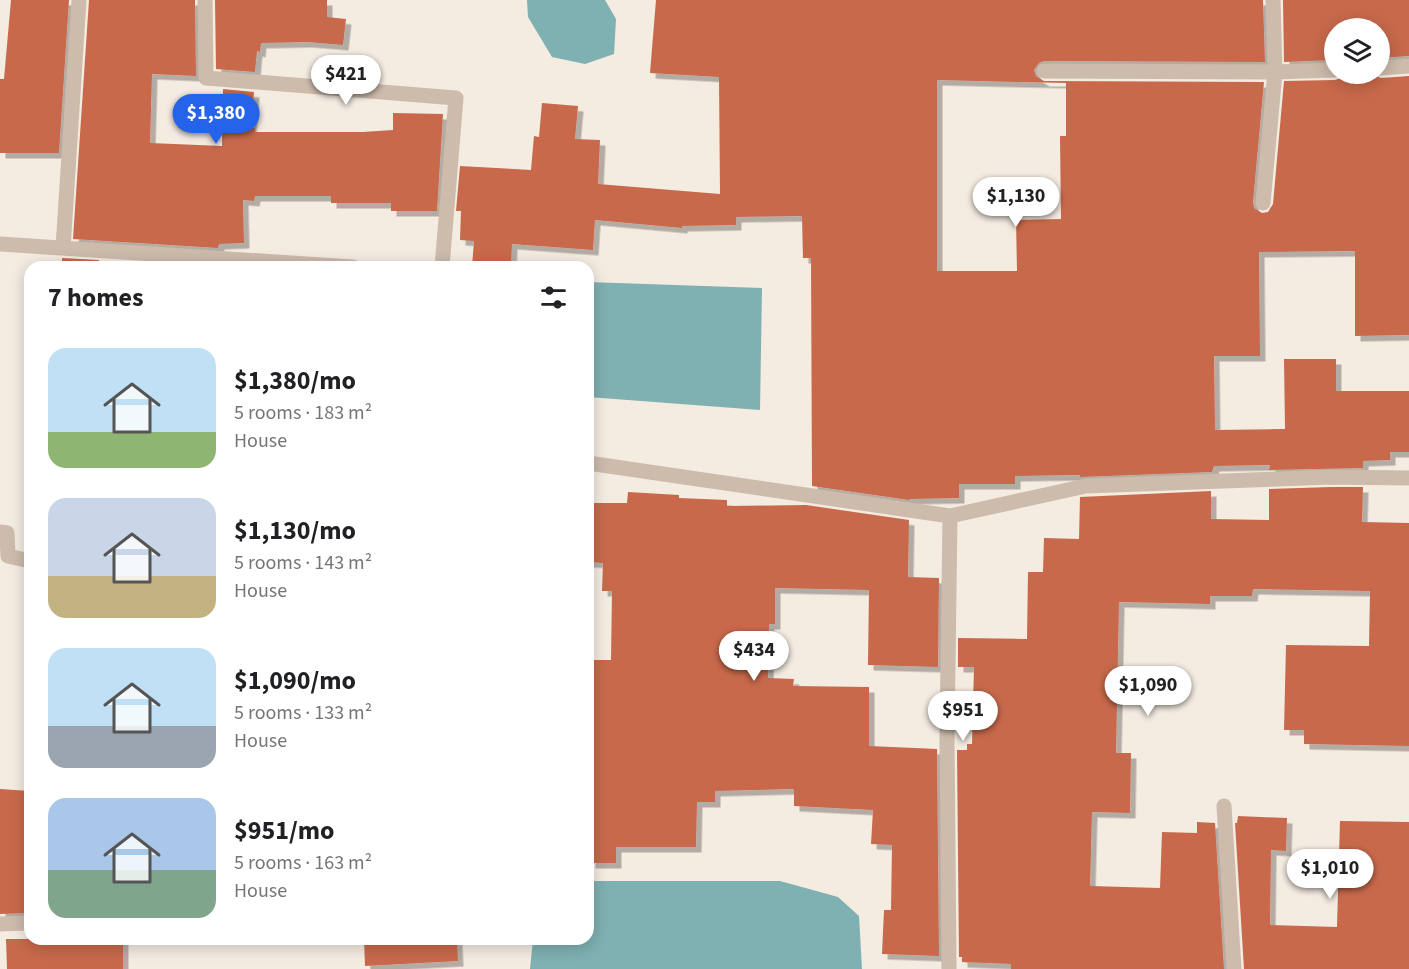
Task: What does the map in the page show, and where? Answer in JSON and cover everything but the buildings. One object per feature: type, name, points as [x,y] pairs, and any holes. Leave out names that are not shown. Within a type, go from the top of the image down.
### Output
[{"type":"street","points":[[63,248],[79,0]]},
{"type":"street","points":[[205,0],[206,78],[456,98],[442,261]]},
{"type":"street","points":[[1263,202],[1275,72],[1273,0]]},
{"type":"street","points":[[1390,67],[1409,66]]},
{"type":"street","points":[[1044,71],[1324,70]]},
{"type":"street","points":[[0,244],[63,248],[180,261]]},
{"type":"street","points":[[594,464],[950,516],[1086,486],[1331,477],[1409,478]]},
{"type":"street","points":[[950,516],[947,738],[950,969]]},
{"type":"street","points":[[0,532],[7,533],[8,555],[24,559]]},
{"type":"street","points":[[1224,806],[1234,969]]},
{"type":"street","points":[[0,924],[24,922]]},
{"type":"water","points":[[527,0],[605,0],[616,19],[614,54],[585,64],[552,57],[528,17]]},
{"type":"water","points":[[594,282],[762,288],[760,410],[594,397]]},
{"type":"water","points":[[594,881],[780,881],[838,897],[859,916],[862,969],[530,969],[532,945],[594,945]]}]
